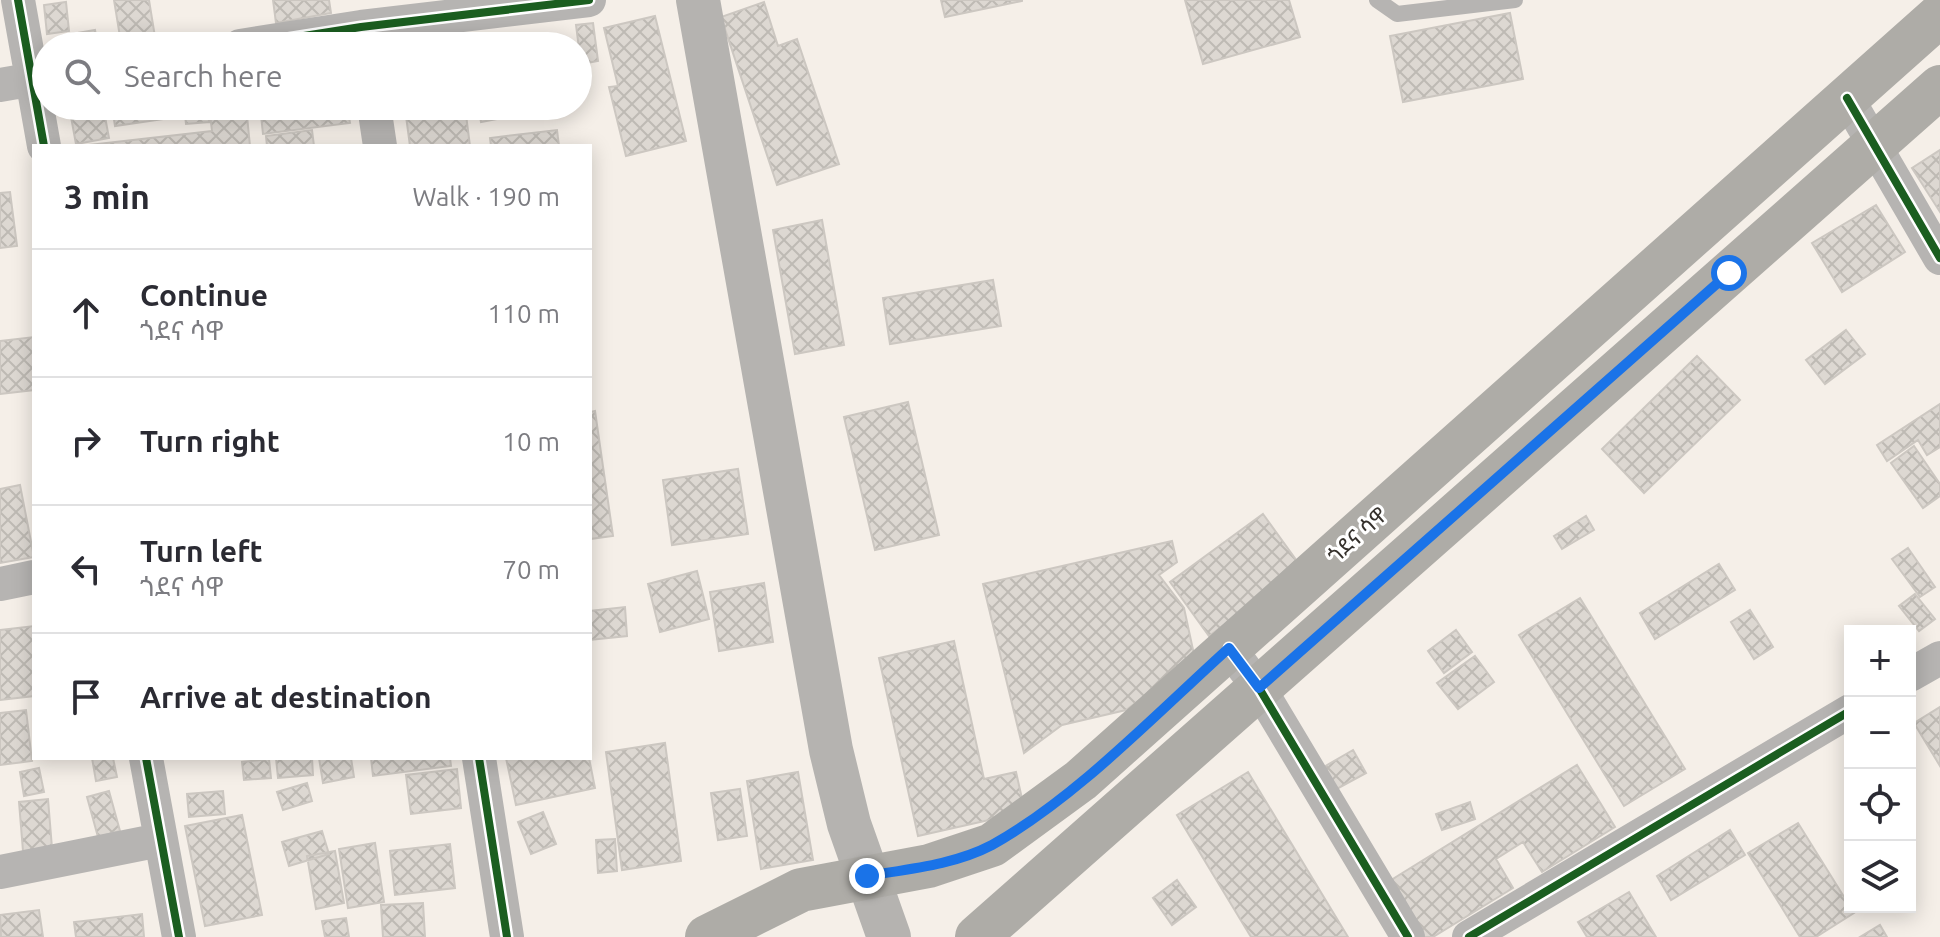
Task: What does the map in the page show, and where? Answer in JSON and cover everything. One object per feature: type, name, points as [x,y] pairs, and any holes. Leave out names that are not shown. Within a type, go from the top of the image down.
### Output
[{"type":"main road","points":[[698,0],[831,750],[849,824],[889,937]]},
{"type":"main road","name":"ጎደና ሳዋ","points":[[707,937],[801,890],[929,866],[992,845],[1081,780],[1940,15]]},
{"type":"main road","points":[[983,935],[1940,87]]},
{"type":"street","points":[[18,0],[32,50]]},
{"type":"street","points":[[317,32],[361,24],[589,0]]},
{"type":"street","points":[[0,85],[32,79]]},
{"type":"street","points":[[1847,98],[1940,258]]},
{"type":"street","points":[[42,120],[44,144]]},
{"type":"street","points":[[376,120],[380,144]]},
{"type":"street","points":[[0,584],[32,577]]},
{"type":"street","points":[[1229,648],[1259,688],[1408,937]]},
{"type":"street","points":[[1916,672],[1940,658]]},
{"type":"street","points":[[1469,937],[1844,715]]},
{"type":"street","points":[[146,760],[179,937]]},
{"type":"street","points":[[479,760],[507,937]]},
{"type":"street","points":[[0,872],[160,840]]},
{"type":"lane","points":[[1377,0],[1397,14],[1515,0]]},
{"type":"building","points":[[114,0],[149,0],[154,32],[119,32]]},
{"type":"building","points":[[273,0],[329,0],[331,13],[276,23]]},
{"type":"building","points":[[941,0],[1022,0],[1022,1],[945,17]]},
{"type":"building","points":[[1185,0],[1289,0],[1300,37],[1203,64]]},
{"type":"building","points":[[66,2],[69,31],[47,32],[44,5]]},
{"type":"building","points":[[764,2],[778,46],[797,39],[839,164],[777,185],[721,17]]},
{"type":"building","points":[[1510,13],[1523,79],[1403,102],[1390,36]]},
{"type":"building","points":[[655,16],[686,141],[626,156],[609,87],[618,86],[604,28]]},
{"type":"building","points":[[593,23],[598,61],[592,62],[592,32],[577,32],[576,25]]},
{"type":"building","points":[[72,120],[106,120],[109,138],[76,144]]},
{"type":"building","points":[[114,120],[157,120],[115,126]]},
{"type":"building","points":[[186,120],[209,120],[209,122],[186,124]]},
{"type":"building","points":[[211,120],[247,120],[250,144],[98,144],[212,131]]},
{"type":"building","points":[[262,120],[349,120],[350,123],[263,134]]},
{"type":"building","points":[[407,120],[467,120],[470,144],[410,144]]},
{"type":"building","points":[[312,130],[314,144],[267,144],[266,136]]},
{"type":"building","points":[[557,130],[559,144],[491,144],[490,138]]},
{"type":"building","points":[[1940,150],[1940,212],[1912,168]]},
{"type":"building","points":[[10,192],[17,246],[0,248],[0,193]]},
{"type":"building","points":[[1876,205],[1905,252],[1842,292],[1812,243]]},
{"type":"building","points":[[822,220],[844,345],[795,354],[773,230]]},
{"type":"building","points":[[993,280],[1001,326],[890,344],[883,298]]},
{"type":"building","points":[[1846,330],[1865,354],[1825,384],[1806,360]]},
{"type":"building","points":[[32,337],[32,390],[0,394],[0,341]]},
{"type":"building","points":[[1697,356],[1740,400],[1644,493],[1602,449]]},
{"type":"building","points":[[908,402],[939,535],[875,550],[844,417]]},
{"type":"building","points":[[1940,404],[1940,447],[1927,455],[1918,440],[1887,461],[1877,445]]},
{"type":"building","points":[[595,411],[613,536],[592,539],[592,412]]},
{"type":"building","points":[[1914,446],[1940,484],[1940,496],[1923,508],[1891,463]]},
{"type":"building","points":[[738,469],[748,534],[672,545],[663,480]]},
{"type":"building","points":[[20,485],[32,557],[0,563],[0,489]]},
{"type":"building","points":[[1263,514],[1302,568],[1209,636],[1170,582]]},
{"type":"building","points":[[1586,516],[1594,530],[1562,549],[1554,536]]},
{"type":"building","points":[[1172,541],[1177,562],[1159,575],[1184,608],[1195,659],[1126,710],[1062,725],[1024,753],[983,584]]},
{"type":"building","points":[[1908,548],[1935,587],[1920,597],[1892,559]]},
{"type":"building","points":[[1719,564],[1735,590],[1655,639],[1640,613]]},
{"type":"building","points":[[697,571],[709,619],[660,632],[648,584]]},
{"type":"building","points":[[764,583],[773,642],[719,651],[710,592]]},
{"type":"building","points":[[1915,594],[1935,619],[1919,631],[1899,606]]},
{"type":"building","points":[[1580,598],[1685,769],[1624,806],[1519,635]]},
{"type":"building","points":[[625,607],[627,636],[592,640],[592,611]]},
{"type":"building","points":[[1750,610],[1773,647],[1754,659],[1731,622]]},
{"type":"building","points":[[32,626],[32,696],[0,700],[0,630]]},
{"type":"building","points":[[1456,630],[1472,652],[1444,673],[1428,651]]},
{"type":"building","points":[[954,641],[984,779],[1016,772],[1025,812],[918,836],[879,658]]},
{"type":"building","points":[[1475,656],[1494,682],[1458,709],[1437,683]]},
{"type":"building","points":[[1940,707],[1940,766],[1916,726],[1916,722]]},
{"type":"building","points":[[26,710],[32,761],[0,765],[0,713]]},
{"type":"building","points":[[665,743],[681,861],[622,870],[606,752]]},
{"type":"building","points":[[1353,750],[1366,773],[1335,790],[1322,768]]},
{"type":"building","points":[[92,760],[113,760],[117,777],[96,781]]},
{"type":"building","points":[[269,760],[271,778],[244,780],[242,762]]},
{"type":"building","points":[[276,760],[312,760],[313,775],[278,778]]},
{"type":"building","points":[[319,760],[351,760],[354,777],[323,783]]},
{"type":"building","points":[[371,760],[450,760],[451,766],[373,776]]},
{"type":"building","points":[[506,760],[589,760],[595,788],[516,805]]},
{"type":"building","points":[[1577,765],[1615,827],[1542,872],[1523,842],[1496,859],[1513,888],[1433,937],[1414,937],[1383,885]]},
{"type":"building","points":[[39,768],[44,792],[24,796],[20,772]]},
{"type":"building","points":[[457,769],[461,808],[411,814],[406,775]]},
{"type":"building","points":[[798,772],[813,860],[761,869],[747,781]]},
{"type":"building","points":[[1248,772],[1348,937],[1251,937],[1177,815]]},
{"type":"building","points":[[307,783],[312,801],[283,810],[277,792]]},
{"type":"building","points":[[740,789],[747,836],[718,840],[711,793]]},
{"type":"building","points":[[109,791],[120,831],[98,837],[87,797]]},
{"type":"building","points":[[223,791],[225,814],[189,817],[187,794]]},
{"type":"building","points":[[48,799],[52,848],[23,851],[19,802]]},
{"type":"building","points":[[1470,802],[1475,819],[1442,830],[1436,814]]},
{"type":"building","points":[[543,812],[556,844],[531,854],[518,822]]},
{"type":"building","points":[[242,815],[262,915],[205,926],[185,826]]},
{"type":"building","points":[[1798,823],[1844,897],[1844,913],[1854,913],[1816,937],[1800,937],[1748,853]]},
{"type":"building","points":[[1730,830],[1745,855],[1671,900],[1657,876]]},
{"type":"building","points":[[322,831],[329,854],[289,866],[282,842]]},
{"type":"building","points":[[615,839],[617,871],[598,873],[596,840]]},
{"type":"building","points":[[375,843],[384,902],[348,908],[339,849]]},
{"type":"building","points":[[450,844],[455,888],[395,895],[390,851]]},
{"type":"building","points":[[335,851],[344,903],[316,909],[307,856]]},
{"type":"building","points":[[1177,880],[1196,907],[1172,925],[1153,898]]},
{"type":"building","points":[[1629,892],[1656,937],[1587,937],[1578,922]]},
{"type":"building","points":[[423,903],[425,937],[383,937],[381,905]]},
{"type":"building","points":[[39,910],[43,937],[1,937],[0,915]]},
{"type":"building","points":[[142,914],[144,937],[76,937],[74,922]]},
{"type":"building","points":[[346,918],[349,937],[325,937],[322,921]]},
{"type":"building","points":[[1880,925],[1887,937],[1860,937]]},
{"type":"cycle path","points":[[18,0],[32,79]]},
{"type":"cycle path","points":[[329,32],[589,0]]},
{"type":"cycle path","points":[[1847,98],[1940,258]]},
{"type":"cycle path","points":[[39,120],[44,144]]},
{"type":"cycle path","points":[[1229,648],[1259,688],[1408,937]]},
{"type":"cycle path","points":[[1469,937],[1844,715]]},
{"type":"cycle path","points":[[146,760],[179,937]]},
{"type":"cycle path","points":[[479,760],[507,937]]},
{"type":"route","points":[[867,876],[929,866],[992,845],[1081,780],[1229,648],[1259,688],[1729,273]]}]
